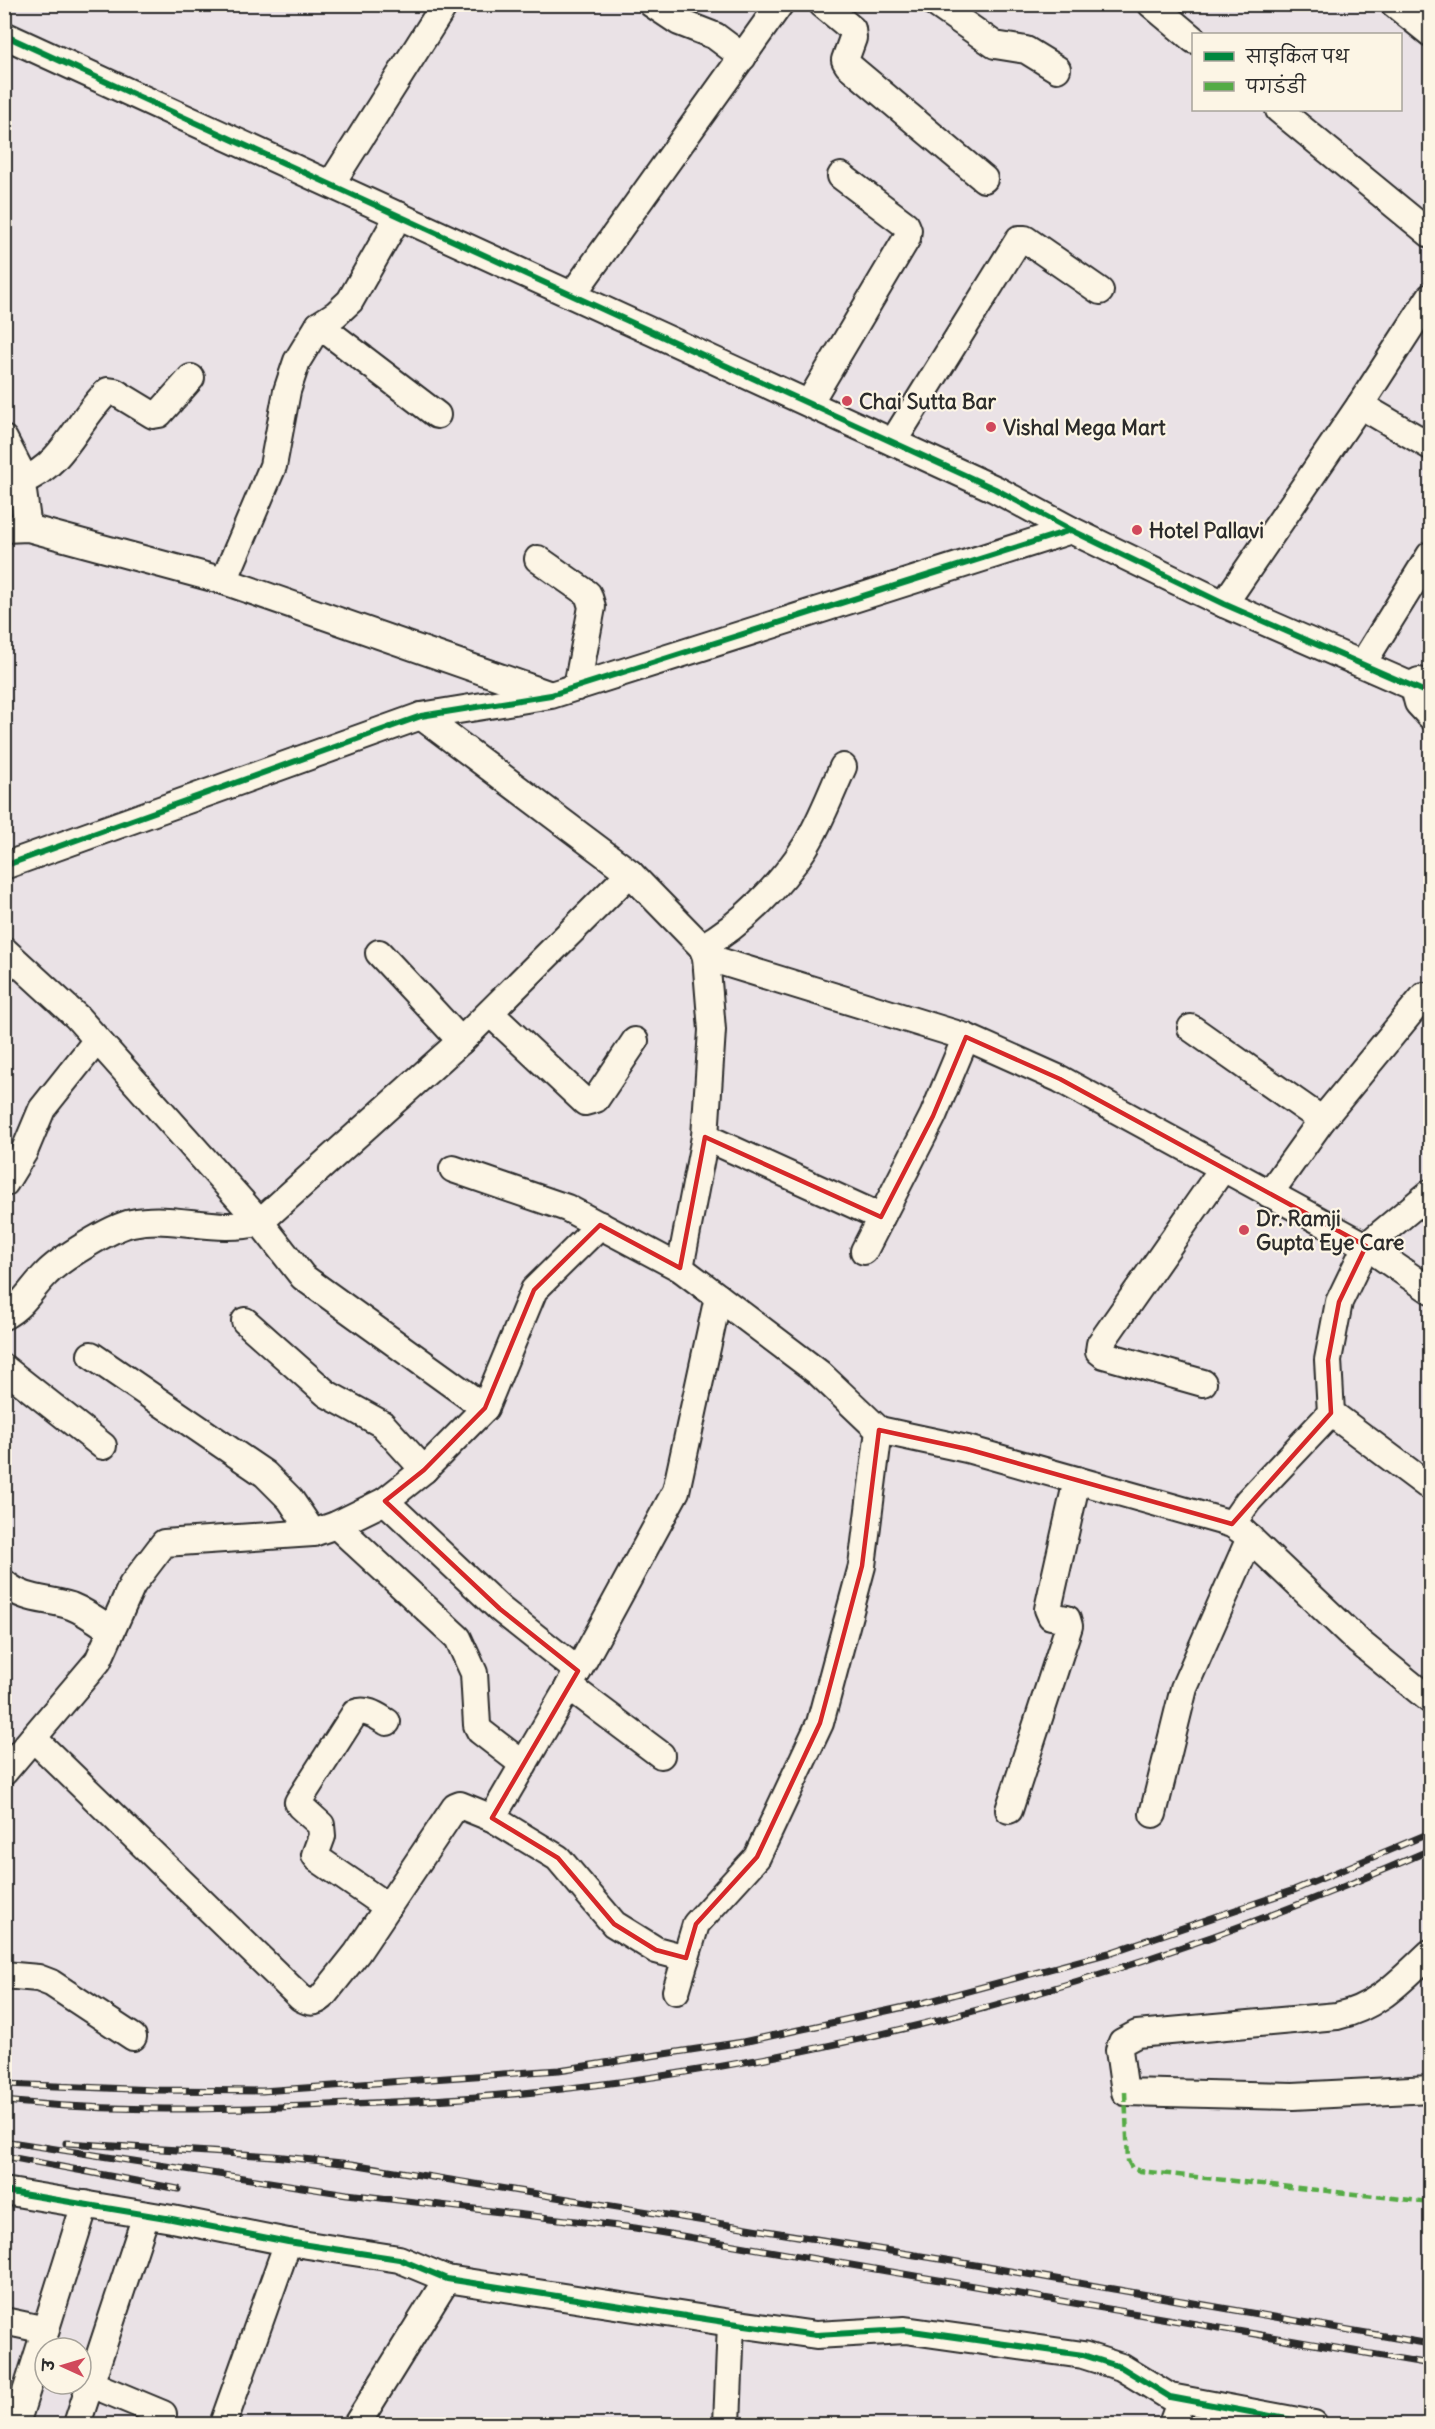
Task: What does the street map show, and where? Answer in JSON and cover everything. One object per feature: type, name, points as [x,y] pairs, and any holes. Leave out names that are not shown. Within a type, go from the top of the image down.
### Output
[{"type":"street","points":[[331,184],[445,4]]},
{"type":"street","points":[[652,4],[679,22],[715,36],[743,57]]},
{"type":"street","points":[[572,295],[780,4]]},
{"type":"street","points":[[822,4],[852,29],[853,38],[845,60],[848,65],[984,179]]},
{"type":"street","points":[[936,4],[985,40],[1006,48],[1026,50],[1057,69]]},
{"type":"street","points":[[1151,4],[1192,38]]},
{"type":"street","points":[[1394,4],[1431,33]]},
{"type":"street","points":[[4,35],[995,489],[1071,530],[1224,604],[1363,663],[1425,685],[1418,703],[1431,716]]},
{"type":"street","points":[[1280,111],[1431,234]]},
{"type":"street","points":[[809,403],[907,238],[906,225],[841,176]]},
{"type":"street","points":[[224,581],[273,466],[291,375],[297,361],[319,325],[350,301],[399,215]]},
{"type":"street","points":[[893,442],[1019,239],[1025,239],[1100,291]]},
{"type":"street","points":[[1224,604],[1431,297]]},
{"type":"street","points":[[319,325],[437,415]]},
{"type":"street","points":[[21,481],[35,476],[50,465],[108,391],[115,392],[153,415],[159,414],[191,378]]},
{"type":"street","points":[[1360,405],[1431,446]]},
{"type":"street","points":[[4,439],[20,470],[16,529],[224,581],[551,695]]},
{"type":"street","points":[[4,866],[421,716],[551,695],[1071,530]]},
{"type":"street","points":[[1363,663],[1431,555]]},
{"type":"street","points":[[538,559],[588,594],[591,599],[592,607],[577,687]]},
{"type":"street","points":[[421,716],[630,873],[704,952],[966,1037],[1060,1079],[1366,1246],[1431,1290]]},
{"type":"street","points":[[704,952],[748,914],[795,862],[806,845],[843,767]]},
{"type":"street","points":[[4,1316],[25,1301],[55,1265],[111,1231],[129,1223],[155,1220],[238,1227],[260,1222],[461,1041],[630,873]]},
{"type":"street","points":[[4,950],[77,1017],[260,1222],[303,1277],[485,1408]]},
{"type":"street","points":[[680,1268],[705,1137],[712,1030],[704,952]]},
{"type":"street","points":[[379,953],[461,1041]]},
{"type":"street","points":[[1269,1194],[1322,1120],[1424,996]]},
{"type":"street","points":[[490,1013],[585,1102],[596,1099],[635,1041]]},
{"type":"street","points":[[1191,1028],[1322,1120]]},
{"type":"street","points":[[864,1251],[933,1116],[966,1037]]},
{"type":"street","points":[[5,1184],[24,1152],[42,1109],[97,1040]]},
{"type":"street","points":[[705,1137],[882,1217]]},
{"type":"street","points":[[1203,1383],[1104,1355],[1100,1351],[1100,1344],[1223,1168]]},
{"type":"street","points":[[453,1169],[567,1208],[680,1268],[819,1373],[879,1430],[967,1449],[1077,1480],[1241,1531],[1359,1642],[1431,1700]]},
{"type":"street","points":[[1153,1814],[1184,1688],[1241,1531],[1248,1501],[1331,1413],[1328,1360],[1339,1302],[1366,1246],[1431,1193]]},
{"type":"street","points":[[4,1772],[98,1661],[132,1585],[164,1543],[324,1529],[385,1501],[424,1470],[485,1408],[534,1290],[600,1225]]},
{"type":"street","points":[[492,1818],[573,1679],[676,1491],[718,1297]]},
{"type":"street","points":[[245,1321],[327,1394],[382,1424],[424,1470]]},
{"type":"street","points":[[91,1355],[266,1474],[324,1529],[458,1638],[474,1673],[477,1725],[480,1731],[524,1765]]},
{"type":"street","points":[[4,1368],[103,1446]]},
{"type":"street","points":[[1331,1413],[1427,1485]]},
{"type":"street","points":[[676,1990],[696,1924],[757,1857],[820,1723],[861,1566],[879,1430]]},
{"type":"street","points":[[1009,1810],[1069,1626],[1066,1619],[1051,1616],[1048,1609],[1077,1480]]},
{"type":"street","points":[[385,1501],[573,1679],[661,1755]]},
{"type":"street","points":[[4,1583],[18,1594],[68,1605],[86,1613],[111,1630]]},
{"type":"street","points":[[387,1722],[370,1712],[355,1713],[298,1802],[321,1825],[322,1836],[315,1855],[388,1907]]},
{"type":"street","points":[[33,1738],[308,2002],[316,2002],[322,1997],[357,1953],[455,1807],[460,1805],[468,1806],[492,1818],[558,1858],[614,1924],[656,1950],[686,1958]]},
{"type":"street","points":[[1431,1953],[1385,1994],[1356,2012],[1337,2016],[1137,2034],[1122,2042],[1119,2050],[1125,2092],[1293,2096],[1431,2089]]},
{"type":"street","points":[[4,1975],[38,1978],[51,1983],[133,2037]]},
{"type":"street","points":[[4,2191],[288,2242],[399,2259],[447,2279],[731,2323],[816,2335],[905,2330],[1083,2355],[1121,2367],[1158,2391],[1181,2400],[1314,2424]]},
{"type":"street","points":[[16,2424],[85,2204]]},
{"type":"street","points":[[93,2378],[146,2215]]},
{"type":"street","points":[[223,2424],[288,2242]]},
{"type":"street","points":[[357,2424],[447,2279]]},
{"type":"street","points":[[4,2321],[46,2330]]},
{"type":"street","points":[[727,2424],[731,2323]]},
{"type":"street","points":[[93,2385],[164,2414]]},
{"type":"street","points":[[77,2424],[87,2396]]},
{"type":"street","points":[[1173,2424],[1181,2400]]},
{"type":"highlighted area","points":[[966,1037],[1060,1079],[1366,1246],[1339,1302],[1328,1360],[1331,1413],[1232,1524],[967,1449],[879,1430],[862,1566],[820,1723],[757,1857],[696,1924],[686,1958],[656,1950],[614,1924],[558,1858],[492,1818],[578,1671],[500,1609],[385,1501],[424,1470],[485,1408],[534,1290],[600,1225],[680,1268],[705,1137],[881,1217],[933,1116]]},
{"type":"railway","points":[[4,2084],[156,2090],[262,2091],[559,2070],[743,2042],[923,2003],[1109,1953],[1294,1890],[1430,1833]]},
{"type":"railway","points":[[4,2101],[125,2108],[288,2107],[504,2095],[674,2074],[786,2054],[896,2030],[1005,2002],[1114,1970],[1221,1934],[1326,1894],[1430,1850]]},
{"type":"railway","points":[[4,2141],[347,2194],[635,2228],[1430,2364]]},
{"type":"railway","points":[[66,2143],[273,2156],[352,2164],[952,2261],[1430,2344]]},
{"type":"railway","points":[[4,2156],[178,2189]]},
{"type":"marked path","points":[[1125,2092],[1128,2161],[1132,2168],[1140,2171],[1430,2202]]},
{"type":"cycle path","points":[[4,35],[995,489],[1071,530],[1224,604],[1430,694]]},
{"type":"cycle path","points":[[4,866],[421,716],[551,695],[1071,530]]},
{"type":"cycle path","points":[[4,2191],[172,2219],[288,2242],[399,2259],[447,2279],[731,2323],[816,2335],[905,2330],[1083,2355],[1121,2367],[1170,2397],[1314,2424]]},
{"type":"place","name":"Chai Sutta Bar","points":[[847,401]]},
{"type":"place","name":"Vishal Mega Mart","points":[[991,427]]},
{"type":"place","name":"Hotel Pallavi","points":[[1137,530]]},
{"type":"place","name":"Dr. Ramji Gupta Eye Care","points":[[1244,1230]]}]
